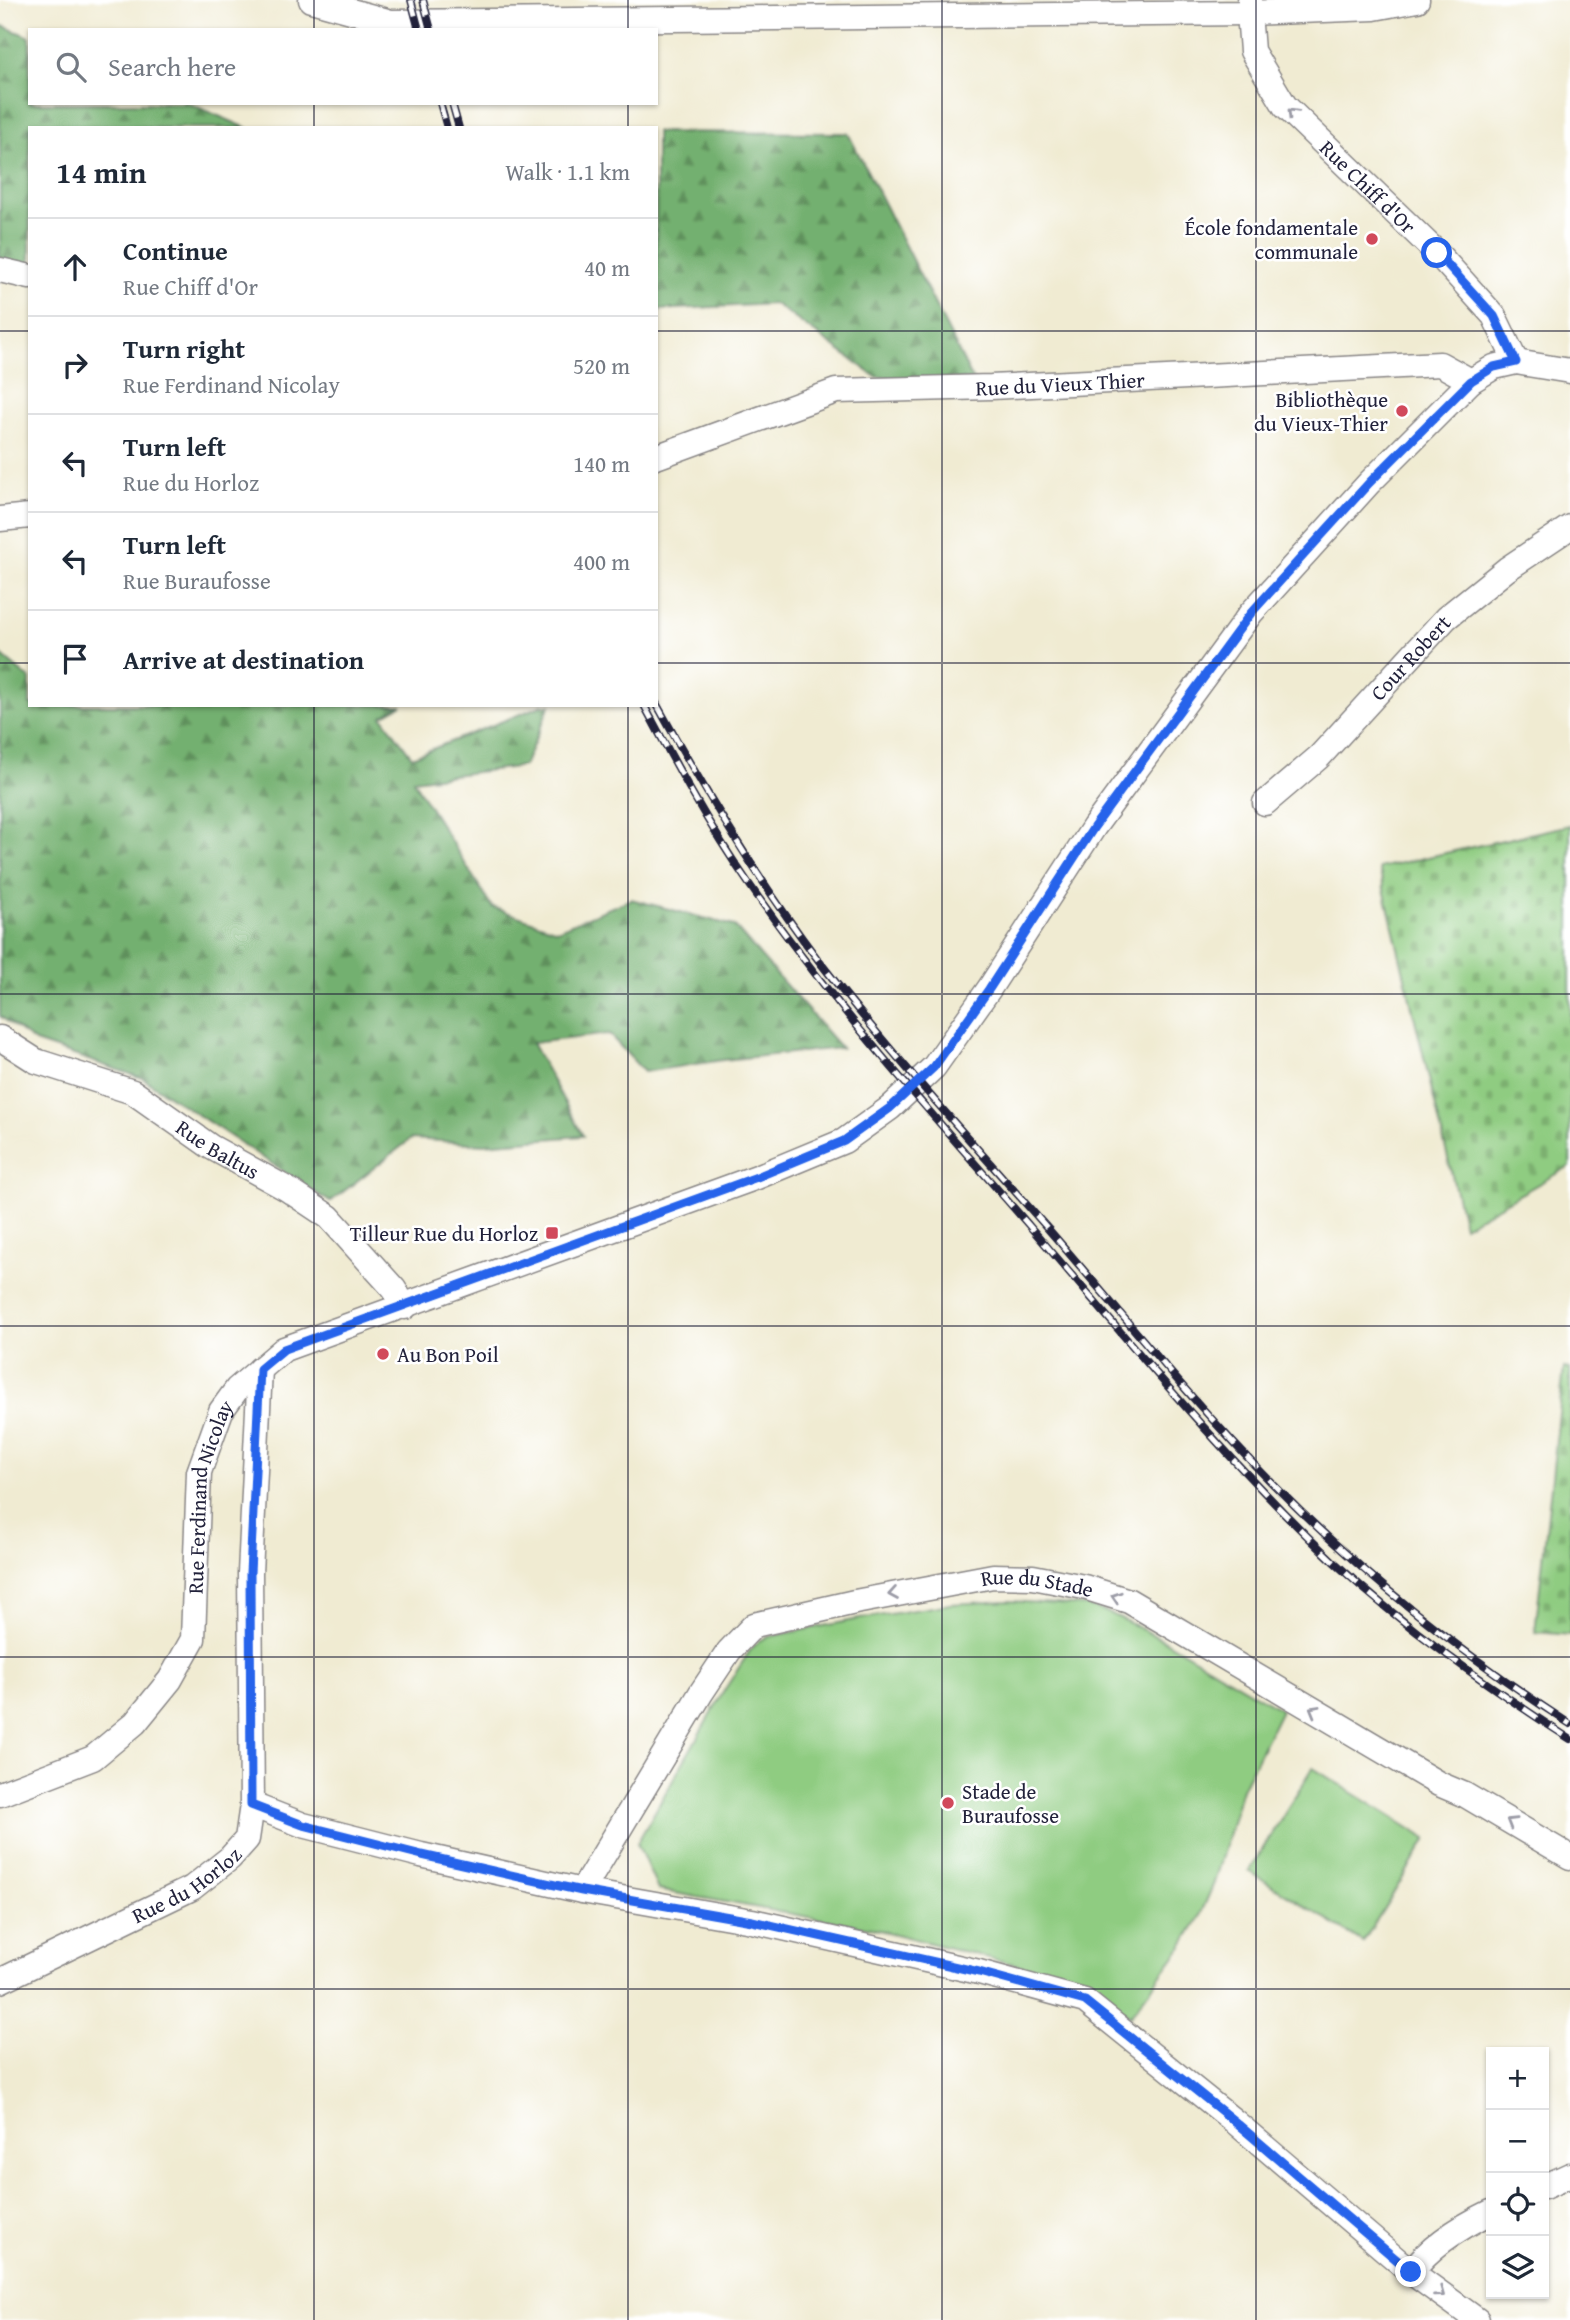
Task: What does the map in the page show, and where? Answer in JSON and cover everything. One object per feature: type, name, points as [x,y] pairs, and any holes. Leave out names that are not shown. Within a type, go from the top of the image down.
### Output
[{"type":"street","points":[[311,0],[391,22],[1249,6],[1374,8],[1417,0]]},
{"type":"street","points":[[1225,0],[1249,6]]},
{"type":"street","name":"Rue Chiff d'Or","points":[[1249,6],[1252,51],[1285,106],[1437,253],[1494,316],[1516,362]]},
{"type":"street","points":[[0,270],[28,277]]},
{"type":"street","name":"Rue Ferdinand Nicolay","points":[[0,1794],[93,1758],[135,1723],[170,1680],[192,1639],[199,1472],[221,1411],[237,1389],[284,1349],[757,1177],[844,1141],[890,1108],[934,1067],[989,989],[1094,827],[1251,613],[1369,483],[1471,381],[1494,367],[1516,362],[1570,371]]},
{"type":"street","name":"Rue du Vieux Thier","points":[[658,456],[836,391],[991,387],[1440,364],[1471,381]]},
{"type":"street","points":[[0,519],[28,516]]},
{"type":"street","name":"Cour Robert","points":[[1265,803],[1319,757],[1446,618],[1507,569],[1570,527]]},
{"type":"street","name":"Rue Baltus","points":[[0,1038],[36,1061],[133,1092],[211,1147],[287,1189],[329,1217],[394,1289],[405,1307]]},
{"type":"street","name":"Rue du Horloz","points":[[0,1981],[192,1888],[230,1858],[247,1839],[251,1805],[250,1573],[260,1369]]},
{"type":"street","name":"Rue du Stade","points":[[582,1891],[701,1693],[729,1651],[754,1625],[855,1601],[993,1576],[1033,1577],[1084,1587],[1129,1601],[1438,1784],[1465,1795],[1570,1857]]},
{"type":"street","points":[[251,1805],[303,1825],[582,1891],[752,1921],[979,1972],[1085,2001],[1234,2121],[1411,2272],[1477,2320]]},
{"type":"street","points":[[1549,2185],[1570,2175]]},
{"type":"street","points":[[1411,2272],[1423,2256],[1486,2214]]},
{"type":"green space","points":[[0,25],[28,36],[28,105],[193,105],[242,126],[28,126],[28,268],[0,261]]},
{"type":"green space","points":[[658,132],[848,133],[973,380],[876,377],[775,304],[658,310]]},
{"type":"green space","points":[[0,654],[28,677],[28,707],[398,707],[382,716],[412,757],[538,707],[549,707],[524,766],[413,780],[492,907],[557,930],[631,899],[734,926],[841,1048],[723,1060],[644,1072],[609,1034],[532,1043],[583,1136],[484,1144],[411,1139],[330,1202],[142,1078],[35,1042],[0,1016]]},
{"type":"green space","points":[[1570,825],[1570,1166],[1464,1226],[1379,868]]},
{"type":"green space","points":[[1564,1368],[1570,1369],[1570,1635],[1535,1632]]},
{"type":"green space","name":"Stade de Buraufosse","points":[[1009,1601],[1088,1606],[1112,1614],[1165,1641],[1281,1710],[1242,1789],[1214,1883],[1199,1918],[1183,1945],[1130,2016],[1069,1978],[871,1928],[658,1890],[637,1843],[725,1689],[753,1646],[760,1640],[854,1620],[950,1604]]},
{"type":"green space","points":[[1313,1768],[1427,1839],[1363,1942],[1249,1871]]},
{"type":"railway","points":[[411,0],[418,28]]},
{"type":"railway","points":[[423,0],[430,28]]},
{"type":"railway","points":[[441,105],[446,126]]},
{"type":"railway","points":[[453,105],[458,126]]},
{"type":"railway","points":[[645,707],[719,838],[814,972],[921,1102],[1216,1441],[1294,1523],[1361,1587],[1448,1656],[1570,1739]]},
{"type":"railway","points":[[658,707],[693,769],[774,899],[846,996],[1216,1423],[1308,1519],[1379,1582],[1453,1642],[1570,1724]]},
{"type":"place","name":"École fondamentale communale","points":[[1372,239]]},
{"type":"place","name":"Bibliothèque du Vieux-Thier","points":[[1402,411]]},
{"type":"place","name":"Tilleur Rue du Horloz","points":[[552,1233]]},
{"type":"place","name":"Au Bon Poil","points":[[383,1354]]},
{"type":"place","name":"Stade de Buraufosse","points":[[948,1803]]},
{"type":"route","points":[[1411,2272],[1234,2121],[1085,2001],[979,1972],[752,1921],[582,1891],[422,1855],[303,1825],[251,1805],[250,1573],[260,1369],[284,1349],[757,1177],[844,1141],[890,1108],[934,1067],[989,989],[1094,827],[1251,613],[1369,483],[1471,381],[1494,367],[1516,362],[1494,316],[1437,253]]}]
